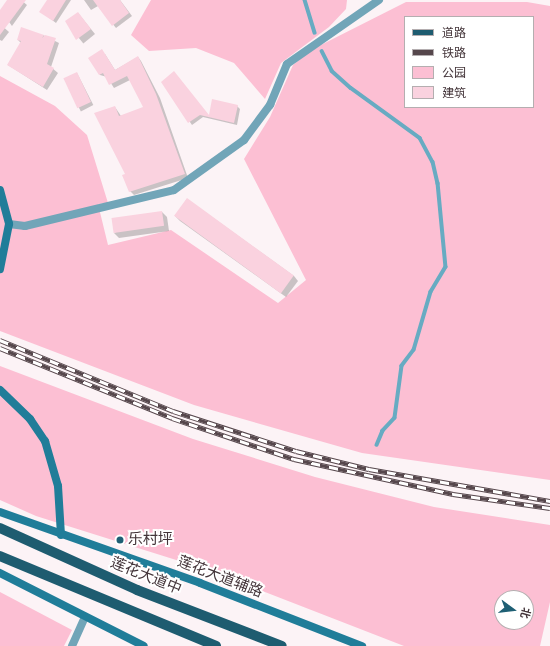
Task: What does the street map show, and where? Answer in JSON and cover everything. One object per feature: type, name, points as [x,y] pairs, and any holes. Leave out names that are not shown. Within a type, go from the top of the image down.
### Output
[{"type":"main road","name":"莲花大道中","points":[[0,528],[137,590],[282,646]]},
{"type":"main road","points":[[0,556],[216,646]]},
{"type":"street","points":[[9,224],[25,226],[174,190],[244,140],[270,105],[287,64],[379,0]]},
{"type":"street","points":[[0,190],[9,224],[0,269]]},
{"type":"street","points":[[0,390],[30,419],[45,441],[58,486],[61,535]]},
{"type":"street","name":"莲花大道辅路","points":[[0,512],[362,646]]},
{"type":"street","points":[[0,573],[144,646]]},
{"type":"street","points":[[72,646],[85,617]]},
{"type":"green space","points":[[151,0],[347,0],[346,9],[329,27],[281,63],[265,99],[234,63],[196,48],[149,51],[131,35]]},
{"type":"green space","points":[[406,2],[527,2],[550,6],[550,480],[362,453],[194,405],[0,331],[0,76],[55,106],[87,135],[108,203],[98,204],[108,245],[171,230],[278,303],[306,280],[244,159],[270,117],[293,65],[311,50]]},
{"type":"green space","points":[[0,366],[193,439],[315,477],[434,507],[550,525],[550,602],[540,646],[404,646],[208,570],[36,516],[0,500]]},
{"type":"green space","points":[[0,592],[72,630],[64,646],[0,646]]},
{"type":"building","points":[[7,0],[26,0],[0,35],[0,10]]},
{"type":"building","points":[[47,0],[66,0],[53,21],[39,12]]},
{"type":"building","points":[[93,0],[120,0],[129,13],[112,26]]},
{"type":"building","points":[[78,12],[91,29],[76,40],[65,21]]},
{"type":"building","points":[[21,27],[44,35],[42,38],[45,35],[56,38],[47,64],[54,68],[43,87],[7,65],[21,41],[17,40]]},
{"type":"building","points":[[102,49],[115,70],[138,56],[156,94],[185,174],[129,192],[122,175],[125,174],[94,113],[115,106],[119,116],[143,107],[127,76],[109,85],[103,73],[99,75],[88,58]]},
{"type":"building","points":[[174,71],[209,115],[212,99],[238,105],[234,123],[200,115],[188,123],[161,82]]},
{"type":"building","points":[[77,72],[91,102],[77,108],[63,78]]},
{"type":"building","points":[[187,198],[294,276],[281,293],[174,216]]},
{"type":"building","points":[[162,211],[164,226],[114,233],[111,218]]},
{"type":"waterway","points":[[305,0],[315,32]]},
{"type":"waterway","points":[[322,51],[332,71],[351,88],[420,138],[433,162],[438,183],[446,267],[431,292],[414,350],[402,366],[395,418],[383,431],[377,445]]},
{"type":"railway","points":[[0,340],[173,411],[296,451],[369,469],[550,501]]},
{"type":"railway","points":[[0,348],[172,418],[294,459],[453,494],[550,508]]},
{"type":"place","name":"乐村坪","points":[[120,540]]}]
